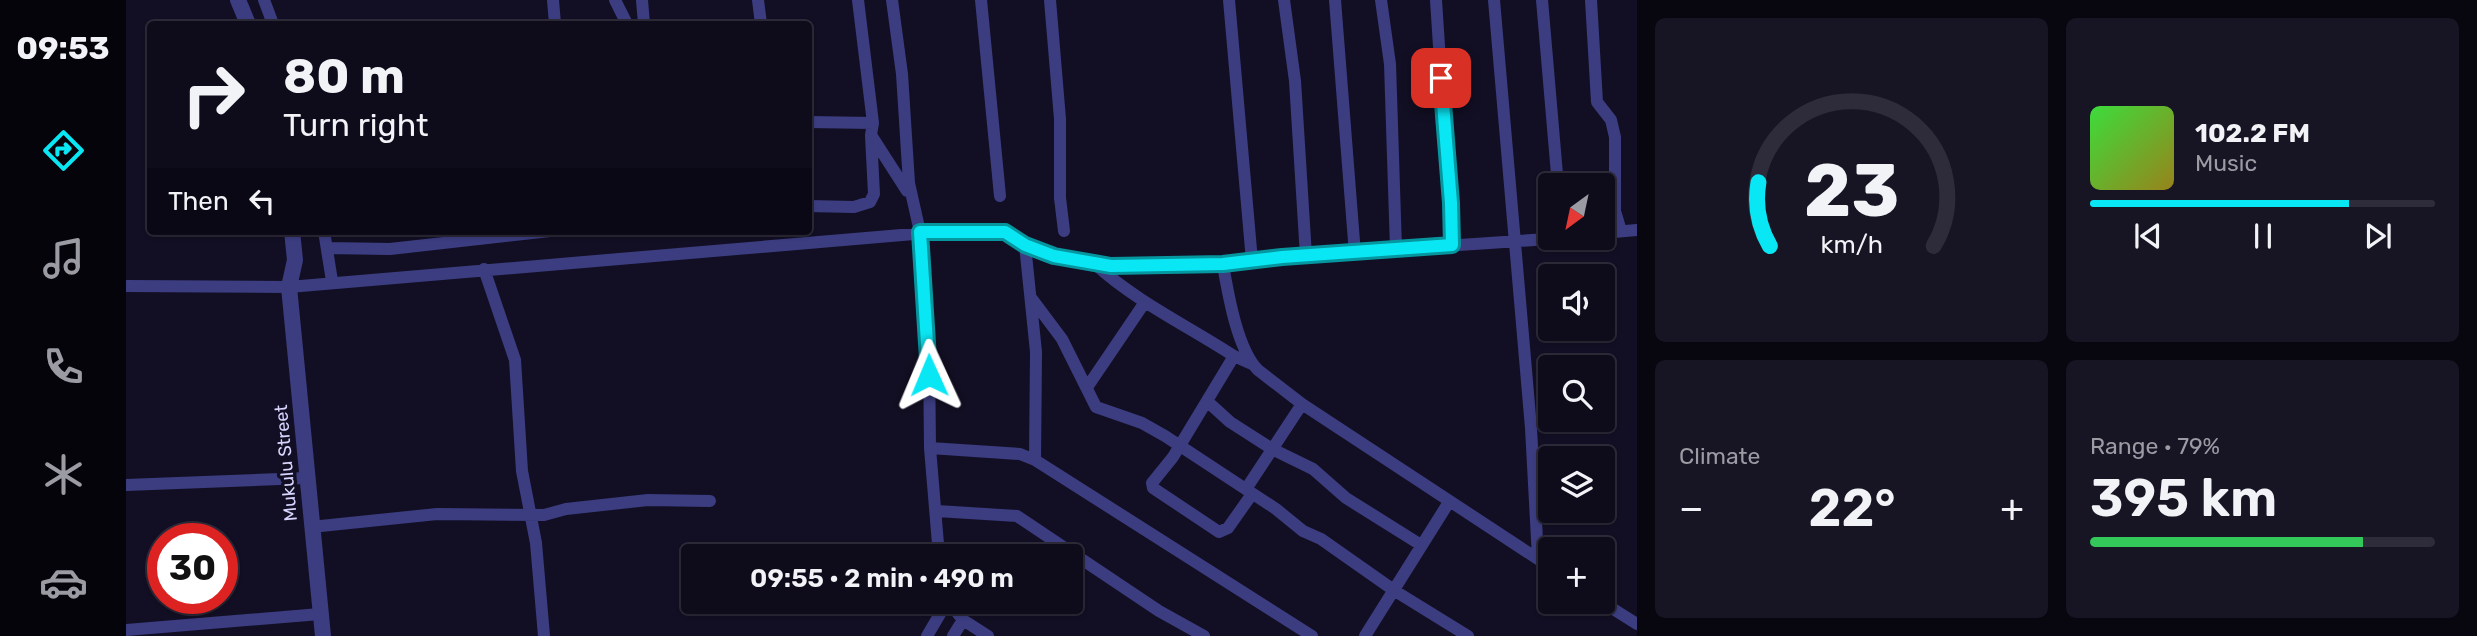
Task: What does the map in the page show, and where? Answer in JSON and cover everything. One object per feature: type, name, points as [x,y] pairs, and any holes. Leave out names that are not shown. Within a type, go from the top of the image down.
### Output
[{"type":"street","points":[[238,0],[247,21]]},
{"type":"street","points":[[264,0],[272,21]]},
{"type":"street","points":[[553,0],[555,21]]},
{"type":"street","points":[[615,0],[626,21]]},
{"type":"street","points":[[642,0],[644,21]]},
{"type":"street","points":[[758,0],[761,21]]},
{"type":"street","points":[[812,206],[854,206],[870,202],[874,194],[872,129],[858,0]]},
{"type":"street","points":[[892,0],[902,74],[909,183],[920,232],[929,351],[930,448],[938,544]]},
{"type":"street","points":[[981,0],[1000,196]]},
{"type":"street","points":[[1049,0],[1060,119],[1064,231]]},
{"type":"street","points":[[1229,0],[1252,261]]},
{"type":"street","points":[[1284,0],[1294,70],[1306,256]]},
{"type":"street","points":[[1335,0],[1355,254]]},
{"type":"street","points":[[1381,0],[1390,64],[1396,249]]},
{"type":"street","points":[[1436,0],[1452,245]]},
{"type":"street","points":[[1494,0],[1531,428],[1538,558]]},
{"type":"street","points":[[1542,0],[1557,173]]},
{"type":"street","points":[[1591,0],[1597,102],[1611,120],[1615,137],[1615,211],[1621,231]]},
{"type":"street","points":[[812,122],[872,129]]},
{"type":"street","points":[[872,129],[915,205]]},
{"type":"street","points":[[1615,232],[1637,230]]},
{"type":"street","points":[[126,286],[289,287],[332,281],[920,232],[1005,232],[1025,245],[1054,256],[1096,265],[1223,264],[1538,240]]},
{"type":"street","name":"Mukulu Street","points":[[292,235],[295,260],[289,287],[323,636]]},
{"type":"street","points":[[325,235],[332,281]]},
{"type":"street","points":[[327,248],[390,249],[514,235]]},
{"type":"street","points":[[1025,245],[1024,257],[1032,299],[1036,352],[1035,460]]},
{"type":"street","points":[[1223,264],[1232,313],[1252,364]]},
{"type":"street","points":[[1096,265],[1123,289],[1180,320],[1234,356],[1252,364],[1302,404],[1538,558]]},
{"type":"street","points":[[484,269],[515,360],[522,471],[536,543],[544,636]]},
{"type":"street","points":[[1032,299],[1047,316],[1088,386],[1096,407],[1142,423],[1179,445],[1395,592],[1468,636]]},
{"type":"street","points":[[1088,386],[1145,302]]},
{"type":"street","points":[[1234,356],[1173,457],[1154,478],[1153,488],[1219,533],[1228,528],[1272,449],[1302,404]]},
{"type":"street","points":[[1208,402],[1272,449],[1313,469],[1346,498],[1421,545]]},
{"type":"street","points":[[930,448],[1020,454],[1035,460],[1312,636]]},
{"type":"street","points":[[126,485],[306,478]]},
{"type":"street","points":[[311,527],[437,514],[529,514],[649,500],[710,501]]},
{"type":"street","points":[[1365,636],[1449,502]]},
{"type":"street","points":[[937,511],[1017,516],[1159,611],[1204,636]]},
{"type":"street","points":[[1615,610],[1637,624]]},
{"type":"street","points":[[126,630],[320,614]]},
{"type":"street","points":[[926,636],[940,614]]},
{"type":"street","points":[[958,614],[988,636]]},
{"type":"street","points":[[953,636],[963,620]]},
{"type":"route","points":[[929,375],[920,232],[1005,232],[1025,245],[1054,256],[1111,266],[1223,264],[1452,245],[1448,151],[1441,78]]}]
